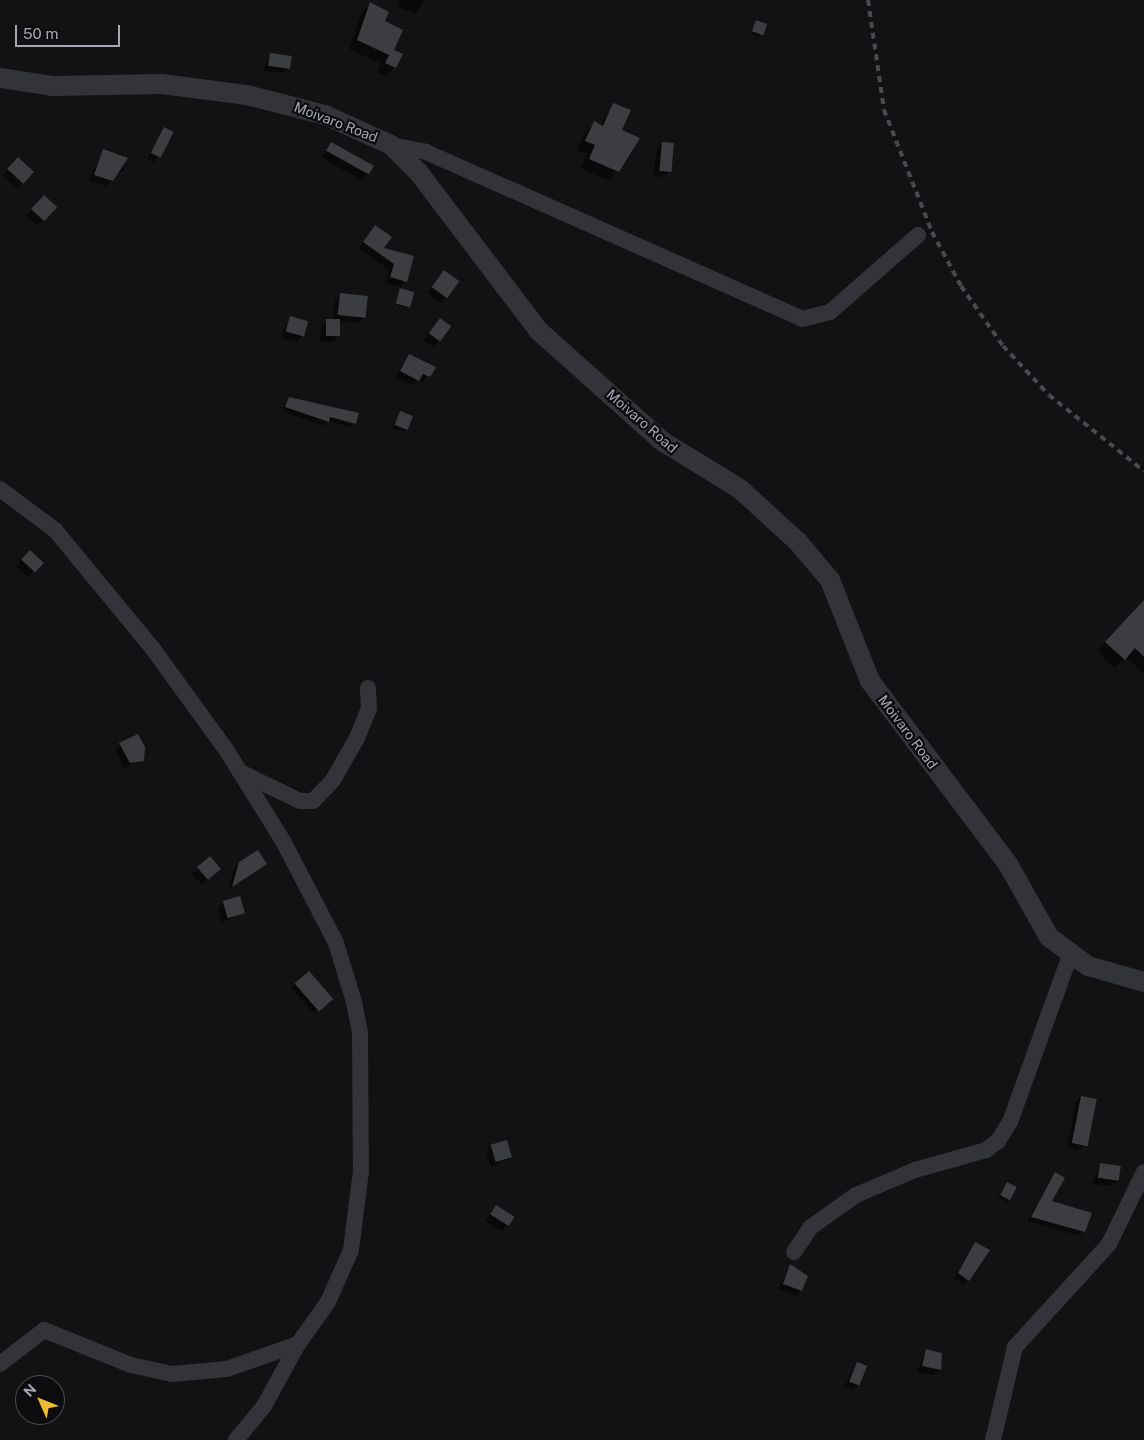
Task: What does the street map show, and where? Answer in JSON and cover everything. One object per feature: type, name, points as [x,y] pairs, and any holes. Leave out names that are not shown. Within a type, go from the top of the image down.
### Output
[{"type":"street","name":"Moivaro Road","points":[[0,78],[53,86],[162,84],[247,95],[325,115],[391,144],[419,173],[539,331],[662,441],[740,489],[798,542],[830,580],[870,680],[1008,864],[1042,929],[1070,955],[1093,968],[1144,982]]},
{"type":"street","points":[[391,144],[426,152],[802,319],[830,312],[918,235]]},
{"type":"street","points":[[0,489],[37,513],[76,555],[153,649],[240,772],[283,841],[336,943],[360,1033],[361,1171],[351,1250],[328,1302],[298,1344],[264,1406],[236,1440]]},
{"type":"street","points":[[240,772],[300,801],[313,801],[333,780],[357,738],[370,710],[368,688]]},
{"type":"street","points":[[794,1252],[811,1227],[856,1195],[915,1170],[986,1150],[998,1141],[1010,1122],[1070,955]]},
{"type":"street","points":[[993,1440],[1015,1348],[1109,1244],[1144,1172]]},
{"type":"street","points":[[0,1364],[44,1330],[131,1365],[172,1374],[227,1369],[298,1344]]},
{"type":"building","points":[[370,2],[389,12],[385,21],[403,30],[394,50],[403,54],[396,68],[385,63],[389,55],[357,40]]},
{"type":"building","points":[[756,20],[767,24],[763,35],[752,31]]},
{"type":"building","points":[[270,53],[292,56],[290,69],[268,66]]},
{"type":"building","points":[[613,103],[631,110],[622,130],[640,138],[619,172],[589,159],[595,145],[585,141],[594,121],[603,126]]},
{"type":"building","points":[[164,127],[174,132],[161,158],[151,153]]},
{"type":"building","points":[[331,142],[374,166],[369,175],[326,151]]},
{"type":"building","points":[[662,142],[674,143],[671,172],[659,171]]},
{"type":"building","points":[[103,149],[128,158],[113,181],[94,175]]},
{"type":"building","points":[[18,157],[34,172],[23,184],[7,169]]},
{"type":"building","points":[[44,195],[57,207],[44,221],[31,209]]},
{"type":"building","points":[[375,225],[392,237],[384,248],[414,256],[407,282],[390,277],[394,264],[363,242]]},
{"type":"building","points":[[444,270],[459,281],[447,298],[432,287]]},
{"type":"building","points":[[400,288],[414,292],[410,308],[396,303]]},
{"type":"building","points":[[340,293],[368,296],[366,318],[338,315]]},
{"type":"building","points":[[290,316],[308,321],[304,337],[286,331]]},
{"type":"building","points":[[440,318],[451,326],[440,342],[429,333]]},
{"type":"building","points":[[326,319],[340,319],[340,336],[326,336]]},
{"type":"building","points":[[409,354],[436,367],[430,377],[423,374],[419,381],[400,371]]},
{"type":"building","points":[[289,397],[359,413],[356,424],[330,417],[329,422],[285,407]]},
{"type":"building","points":[[400,411],[413,416],[408,430],[395,425]]},
{"type":"building","points":[[30,550],[44,563],[35,572],[21,560]]},
{"type":"building","points":[[1144,600],[1144,657],[1135,648],[1125,660],[1105,642]]},
{"type":"building","points":[[138,734],[145,747],[144,761],[130,763],[119,743]]},
{"type":"building","points":[[258,850],[267,864],[232,887],[239,862]]},
{"type":"building","points":[[210,856],[221,869],[208,880],[197,867]]},
{"type":"building","points":[[240,896],[245,913],[228,918],[223,901]]},
{"type":"building","points":[[309,971],[333,999],[319,1011],[295,983]]},
{"type":"building","points":[[1081,1096],[1097,1099],[1088,1146],[1072,1143]]},
{"type":"building","points":[[507,1140],[512,1157],[496,1162],[491,1145]]},
{"type":"building","points":[[1100,1163],[1121,1166],[1119,1181],[1098,1178]]},
{"type":"building","points":[[1055,1172],[1065,1178],[1052,1201],[1092,1213],[1085,1232],[1031,1217]]},
{"type":"building","points":[[1007,1182],[1017,1187],[1010,1200],[1000,1195]]},
{"type":"building","points":[[496,1205],[515,1217],[509,1226],[490,1214]]},
{"type":"building","points":[[975,1242],[990,1250],[969,1281],[958,1273]]},
{"type":"building","points":[[790,1264],[808,1276],[802,1291],[783,1284]]},
{"type":"building","points":[[926,1349],[942,1353],[941,1370],[922,1366]]},
{"type":"building","points":[[857,1362],[867,1366],[859,1386],[849,1381]]},
{"type":"railway","points":[[868,0],[884,110],[932,232],[961,286],[1003,346],[1049,395],[1144,471]]}]
